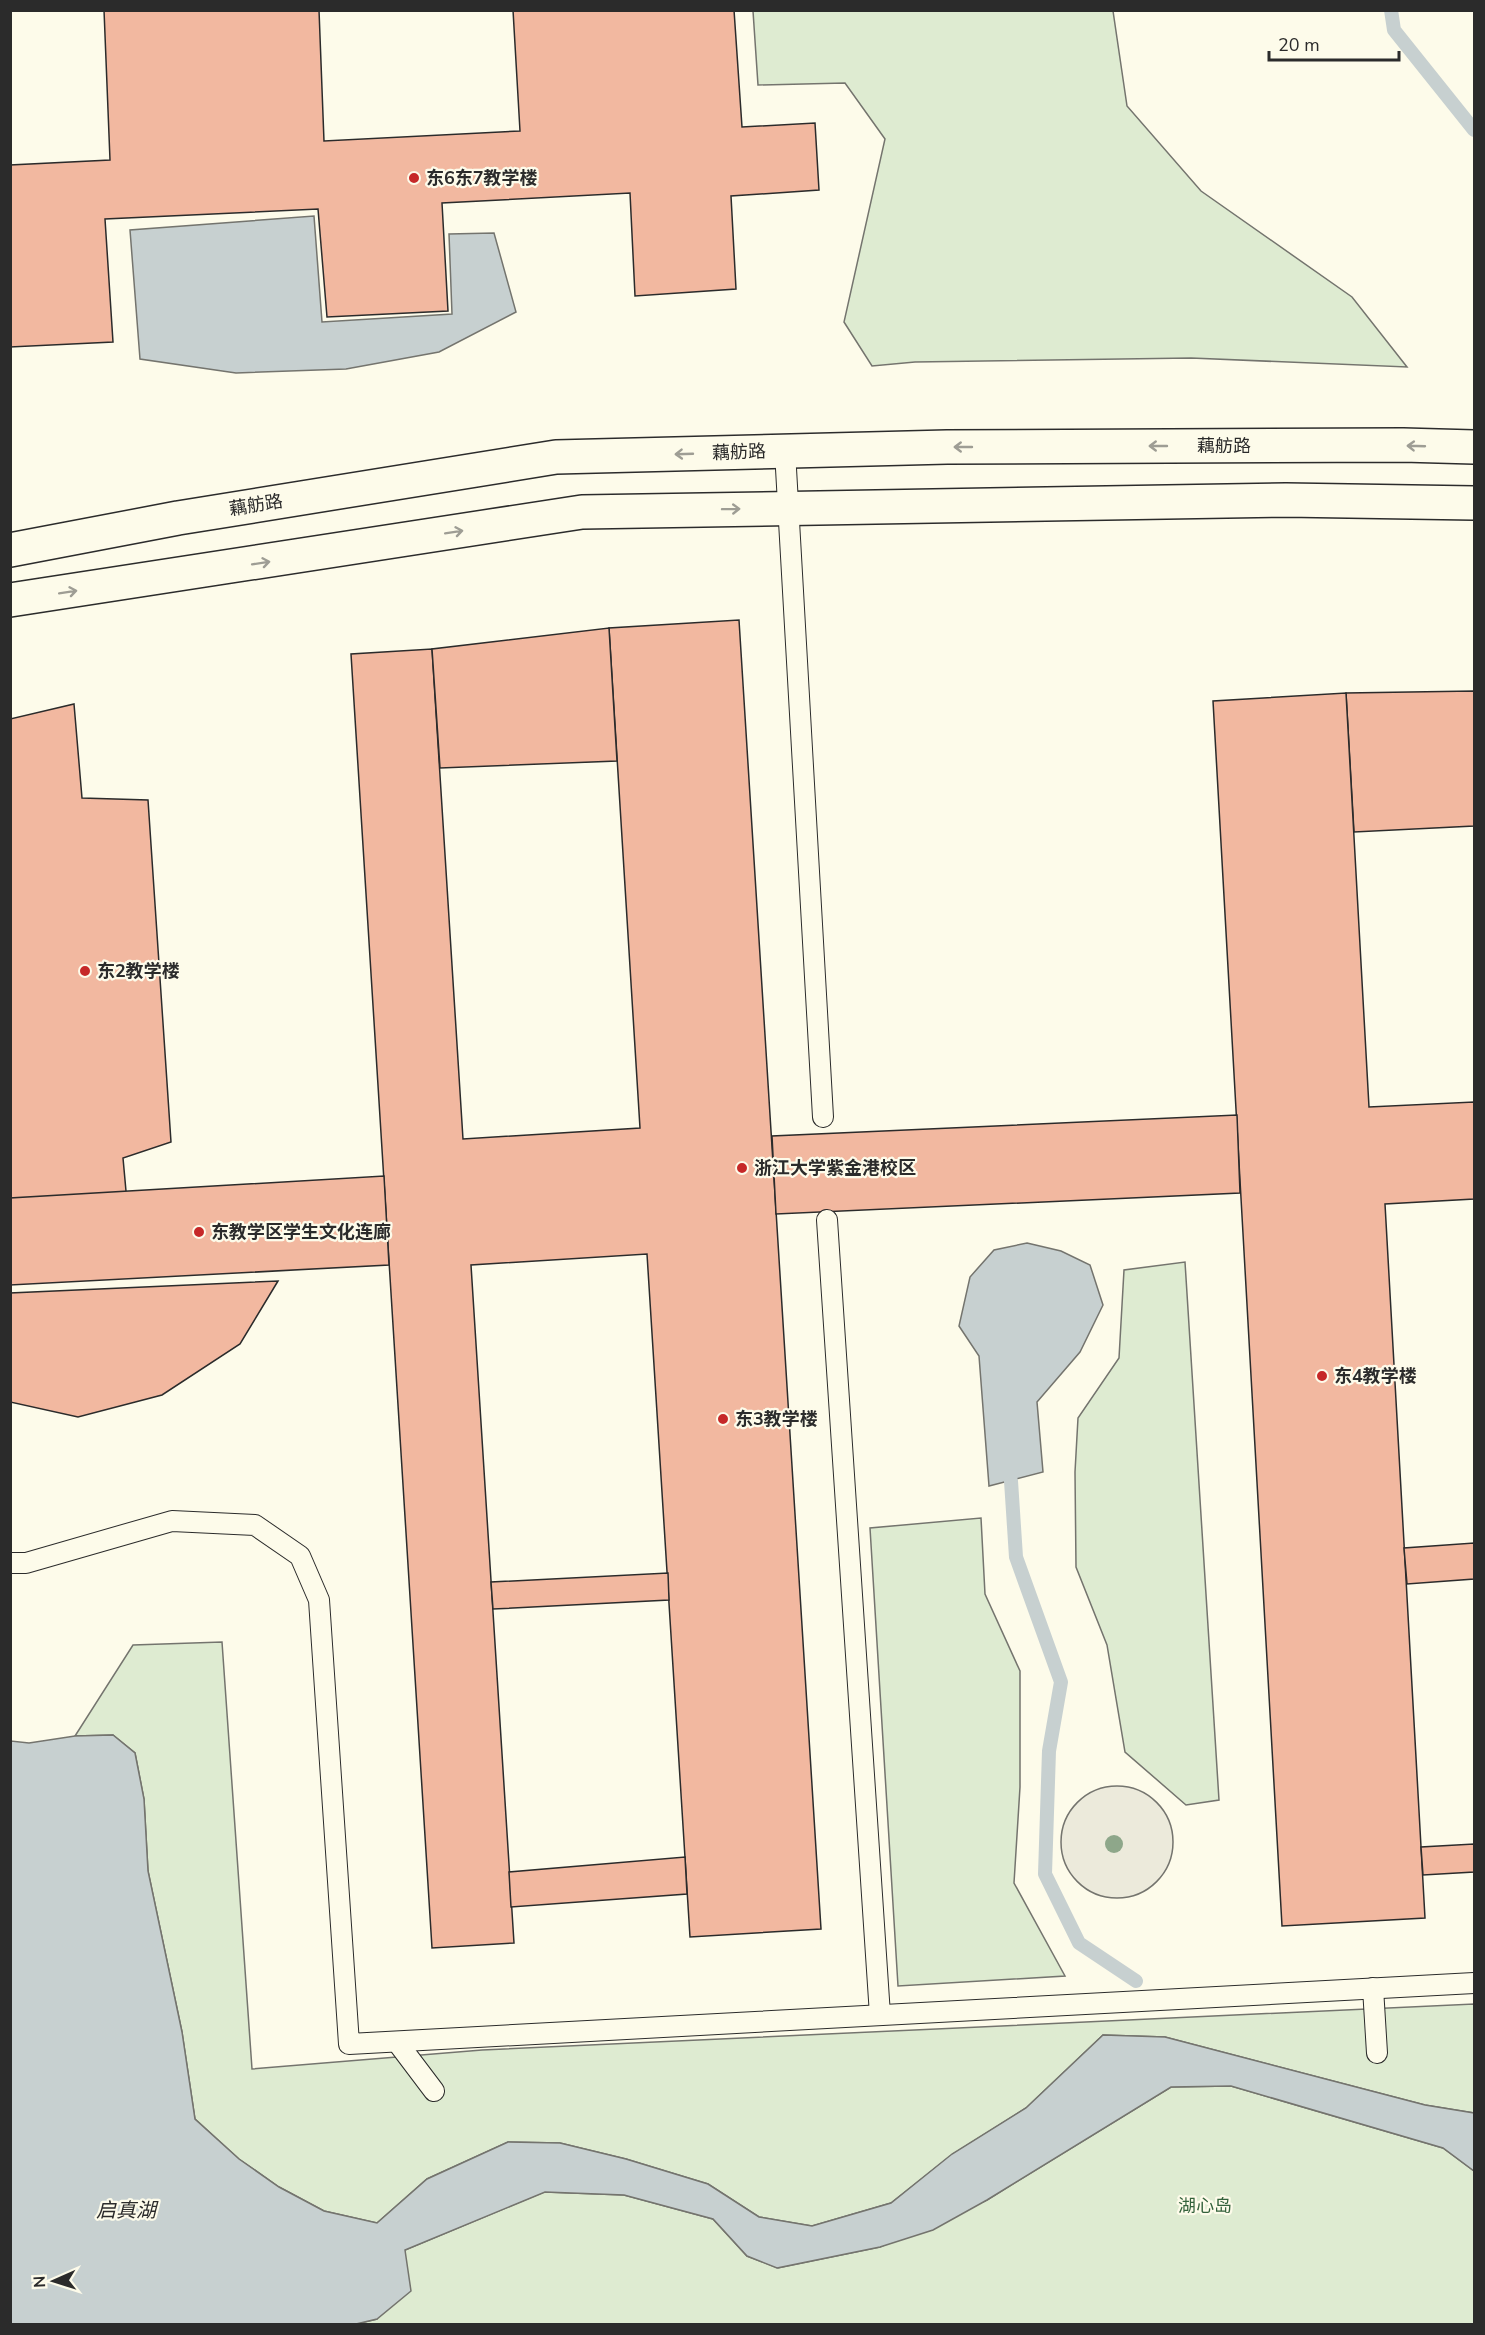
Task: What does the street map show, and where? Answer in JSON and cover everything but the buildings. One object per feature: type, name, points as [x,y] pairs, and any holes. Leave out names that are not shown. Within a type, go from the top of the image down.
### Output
[{"type":"street","name":"藕舫路","points":[[10,550],[177,518],[556,457],[959,447],[1403,445],[1474,447]]},
{"type":"street","points":[[10,600],[582,512],[1286,500],[1474,503]]},
{"type":"lane","points":[[785,451],[822,1117]]},
{"type":"lane","points":[[827,1220],[880,2015]]},
{"type":"lane","points":[[10,1563],[26,1563],[172,1521],[255,1525],[300,1556],[319,1600],[349,2044],[1474,1983]]},
{"type":"lane","points":[[1373,1988],[1377,2053]]},
{"type":"lane","points":[[397,2042],[434,2091]]},
{"type":"green space","points":[[753,11],[1113,11],[1127,106],[1201,191],[1352,297],[1407,367],[1191,358],[915,362],[872,366],[844,322],[885,139],[845,83],[758,85]]},
{"type":"green space","points":[[1185,1262],[1219,1800],[1186,1805],[1125,1752],[1107,1645],[1076,1567],[1075,1472],[1078,1418],[1119,1358],[1124,1270]]},
{"type":"green space","points":[[981,1518],[985,1594],[1020,1671],[1020,1787],[1014,1883],[1065,1976],[898,1986],[870,1528]]},
{"type":"green space","points":[[222,1642],[252,2069],[482,2050],[1474,2004],[1474,2113],[1425,2105],[1165,2037],[1103,2035],[1026,2108],[953,2154],[891,2203],[812,2226],[759,2217],[708,2184],[626,2159],[560,2143],[508,2142],[427,2179],[377,2223],[324,2211],[279,2187],[239,2159],[195,2119],[182,2032],[148,1871],[144,1799],[135,1753],[113,1735],[75,1736],[133,1645]]},
{"type":"green space","name":"湖心岛","points":[[1231,2086],[1443,2148],[1474,2171],[1474,2324],[356,2324],[377,2319],[405,2250],[544,2192],[624,2195],[713,2219],[747,2256],[778,2268],[880,2247],[987,2200],[1171,2087]]},
{"type":"shaded area","points":[[1117,1786],[1138,1790],[1156,1803],[1169,1821],[1173,1842],[1169,1863],[1156,1881],[1138,1894],[1117,1898],[1096,1894],[1078,1881],[1065,1863],[1061,1842],[1065,1821],[1078,1803],[1096,1790]]},
{"type":"water","points":[[314,216],[322,322],[452,314],[449,234],[494,233],[516,312],[439,352],[346,369],[236,373],[140,359],[130,230]]},
{"type":"water","points":[[1027,1243],[1061,1251],[1090,1265],[1103,1305],[1080,1352],[1037,1402],[1043,1472],[989,1486],[979,1356],[959,1326],[970,1277],[994,1250]]},
{"type":"water","name":"启真湖","points":[[113,1735],[135,1753],[144,1799],[148,1871],[182,2032],[195,2119],[239,2159],[279,2187],[324,2211],[377,2223],[427,2179],[508,2142],[560,2143],[626,2159],[708,2184],[759,2217],[812,2226],[891,2203],[952,2154],[1026,2108],[1103,2035],[1165,2037],[1425,2105],[1474,2113],[1474,2171],[1443,2148],[1231,2086],[1171,2087],[987,2200],[933,2230],[880,2247],[777,2268],[747,2256],[713,2219],[624,2195],[545,2192],[405,2250],[411,2291],[377,2319],[356,2324],[11,2324],[11,1741],[29,1743],[75,1736]]},
{"type":"waterway","points":[[1391,10],[1394,30],[1474,130]]},
{"type":"waterway","points":[[1011,1481],[1016,1557],[1061,1682],[1049,1751],[1045,1874],[1079,1943],[1136,1981]]},
{"type":"place","name":"东6东7教学楼","points":[[414,178]]},
{"type":"place","name":"东2教学楼","points":[[85,971]]},
{"type":"place","name":"浙江大学紫金港校区","points":[[742,1168]]},
{"type":"place","name":"东教学区学生文化连廊","points":[[199,1232]]},
{"type":"place","name":"东4教学楼","points":[[1322,1376]]},
{"type":"place","name":"东3教学楼","points":[[723,1419]]}]
